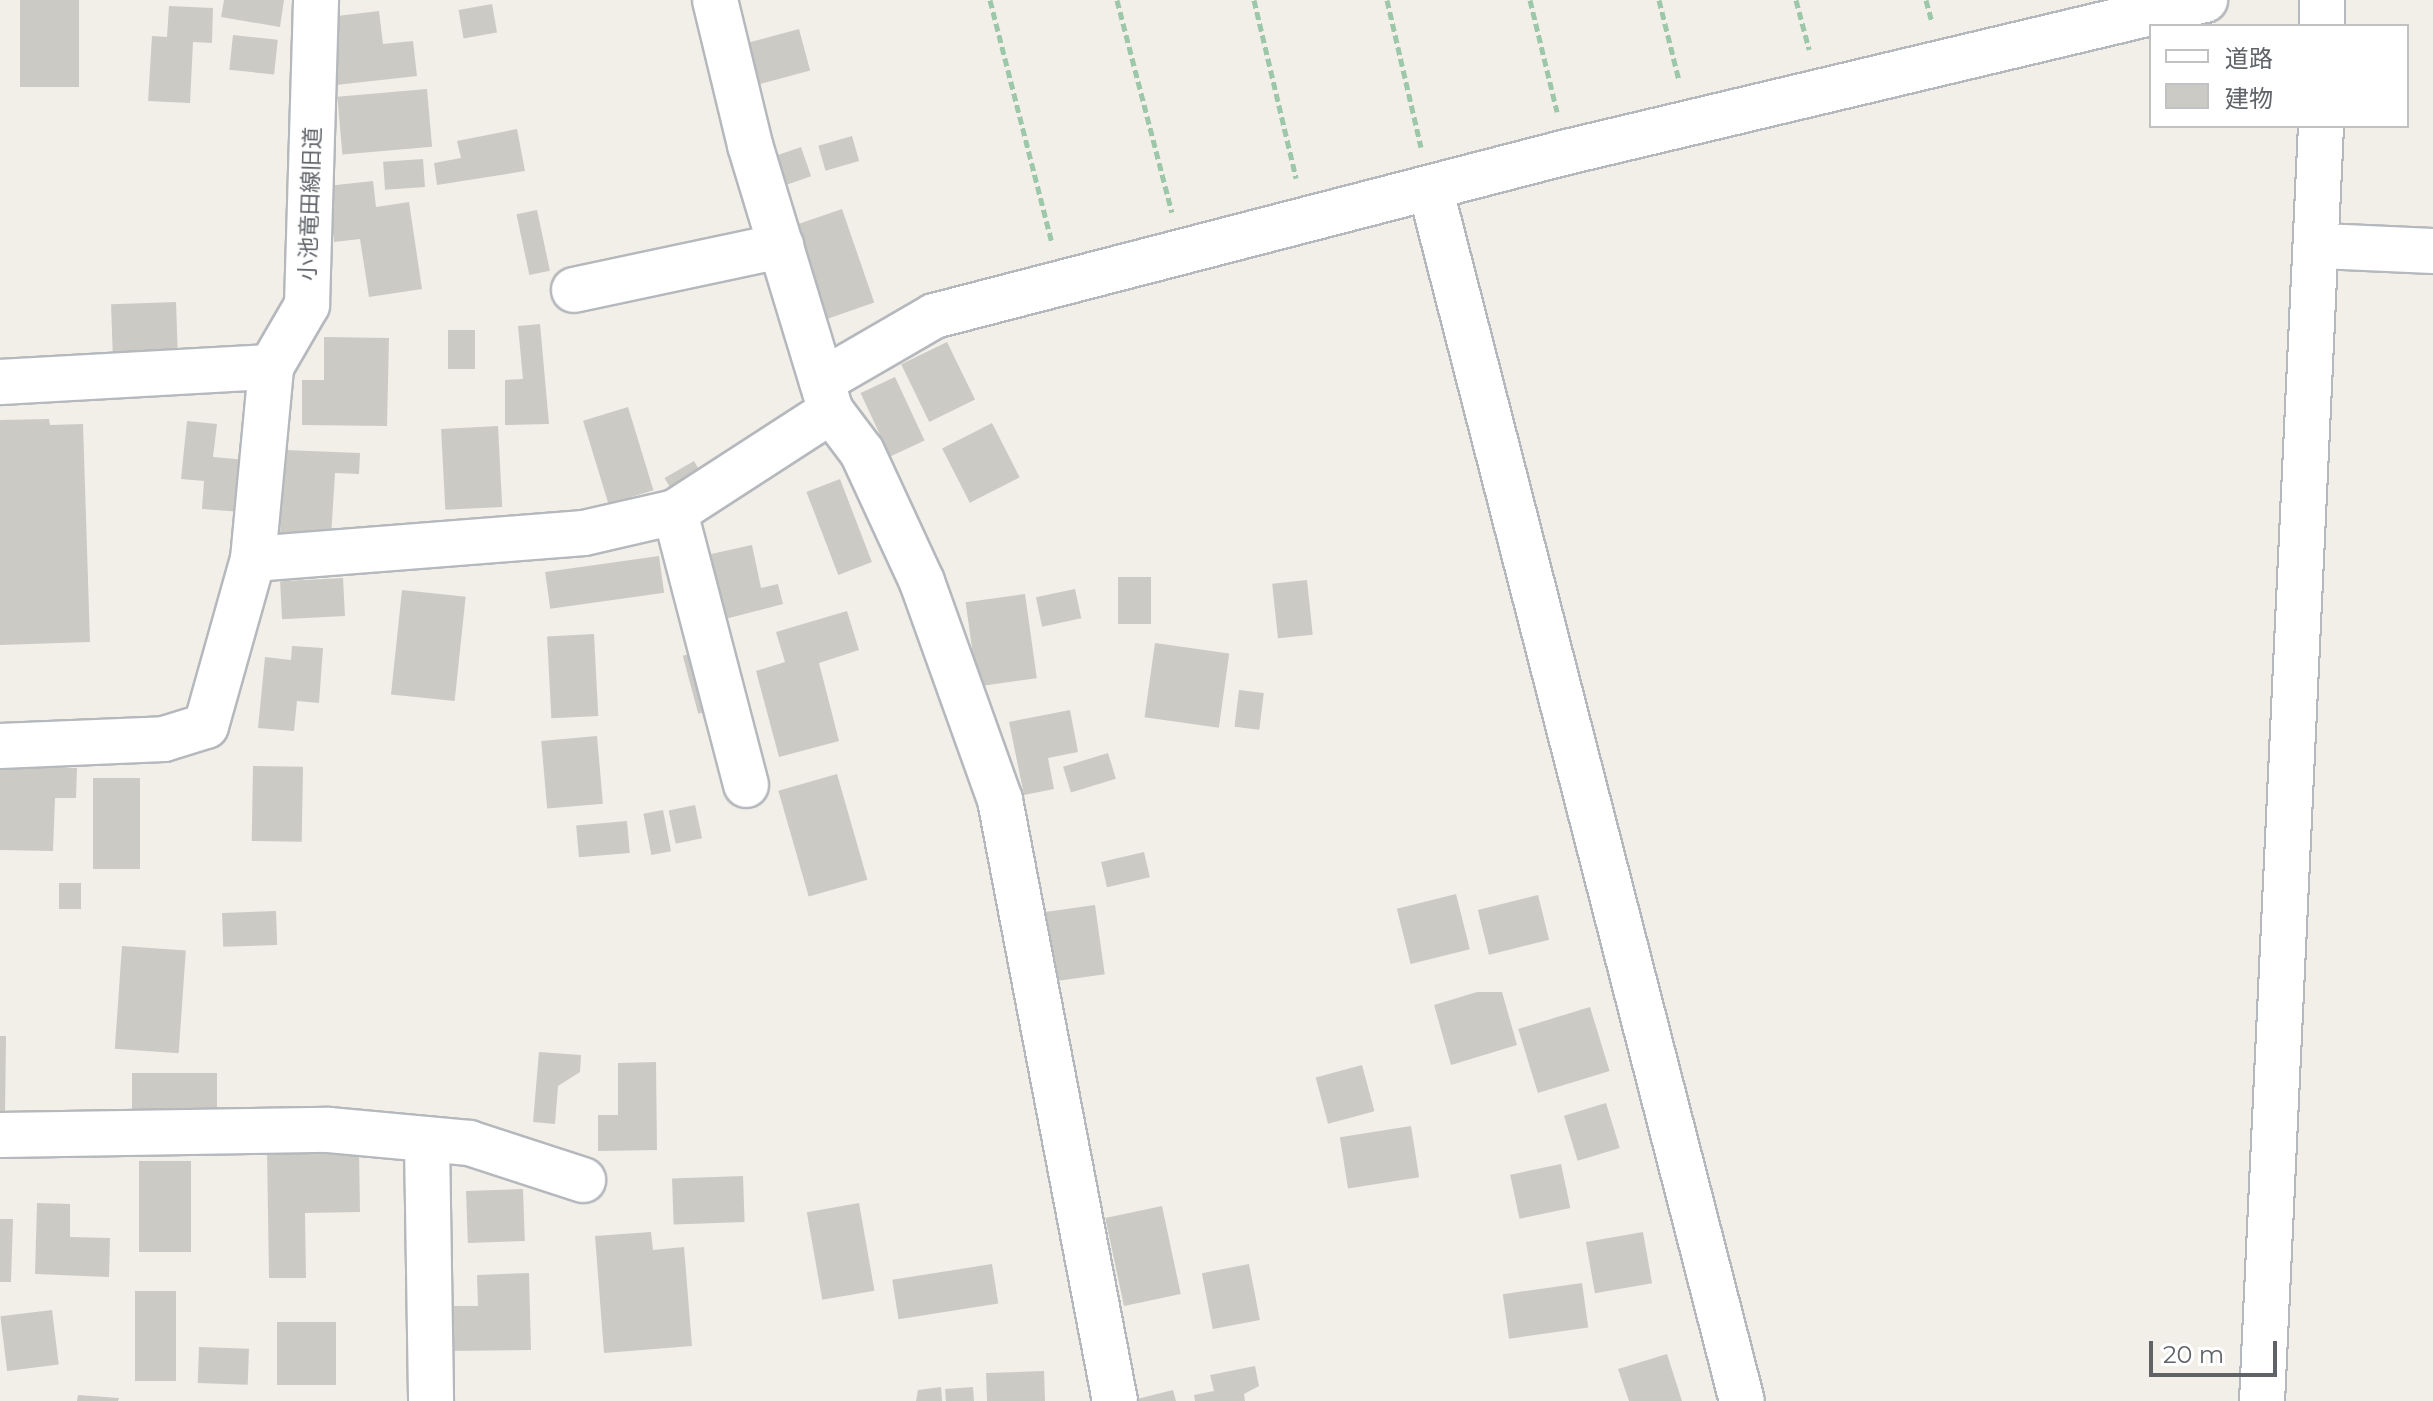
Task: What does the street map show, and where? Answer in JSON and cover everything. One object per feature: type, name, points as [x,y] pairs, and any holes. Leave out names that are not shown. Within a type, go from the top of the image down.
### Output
[{"type":"street","name":"小池竜田線旧道","points":[[271,367],[307,305],[316,0]]},
{"type":"street","points":[[715,0],[781,246],[827,396],[862,452],[922,582],[1000,800],[1115,1401]]},
{"type":"street","points":[[253,559],[584,533],[675,512],[934,316],[1306,217],[1431,191],[1567,152],[2205,0]]},
{"type":"street","points":[[2322,0],[2322,24]]},
{"type":"street","points":[[2262,1401],[2321,246],[2321,128]]},
{"type":"street","points":[[1431,191],[1742,1401]]},
{"type":"street","points":[[574,290],[781,246]]},
{"type":"street","points":[[2321,246],[2433,251]]},
{"type":"street","points":[[0,382],[271,367],[253,559],[206,726],[164,739],[0,746]]},
{"type":"street","points":[[675,512],[746,785]]},
{"type":"street","points":[[0,1135],[315,1130],[427,1142],[469,1143],[583,1180]]},
{"type":"street","points":[[427,1142],[431,1401]]},
{"type":"path","points":[[990,0],[1062,283]]},
{"type":"path","points":[[1117,0],[1182,250]]},
{"type":"path","points":[[1254,0],[1306,217]]},
{"type":"path","points":[[1387,0],[1431,191]]},
{"type":"path","points":[[1530,0],[1567,152]]},
{"type":"path","points":[[1659,0],[1690,123]]},
{"type":"building","points":[[20,0],[79,0],[79,87],[20,87]]},
{"type":"building","points":[[224,0],[284,0],[280,27],[221,17]]},
{"type":"building","points":[[492,4],[497,33],[464,38],[459,10]]},
{"type":"building","points":[[169,6],[213,8],[212,43],[193,42],[190,103],[148,101],[152,36],[167,37]]},
{"type":"building","points":[[379,11],[383,44],[413,41],[417,76],[336,85],[329,17]]},
{"type":"building","points":[[799,29],[810,71],[758,85],[747,43]]},
{"type":"building","points":[[233,35],[278,40],[274,75],[229,70]]},
{"type":"building","points":[[427,89],[432,147],[342,155],[337,97]]},
{"type":"building","points":[[517,129],[525,171],[437,185],[434,163],[461,158],[457,141]]},
{"type":"building","points":[[852,136],[859,161],[826,171],[818,146]]},
{"type":"building","points":[[801,147],[811,176],[781,187],[771,157]]},
{"type":"building","points":[[423,159],[425,187],[385,190],[383,162]]},
{"type":"building","points":[[373,181],[376,207],[409,202],[422,289],[369,297],[360,239],[334,242],[327,186]]},
{"type":"building","points":[[842,209],[874,303],[827,319],[795,225]]},
{"type":"building","points":[[537,210],[550,271],[529,275],[516,214]]},
{"type":"building","points":[[176,302],[178,360],[113,362],[111,304]]},
{"type":"building","points":[[540,324],[549,424],[505,425],[505,380],[523,379],[518,326]]},
{"type":"building","points":[[448,330],[475,330],[475,369],[448,369]]},
{"type":"building","points":[[324,337],[389,338],[387,426],[302,425],[302,380],[324,380]]},
{"type":"building","points":[[947,342],[975,400],[929,422],[901,364]]},
{"type":"building","points":[[895,377],[925,440],[890,457],[861,393]]},
{"type":"building","points":[[628,407],[653,490],[608,504],[583,421]]},
{"type":"building","points":[[49,419],[50,425],[83,424],[90,642],[0,645],[0,420]]},
{"type":"building","points":[[187,421],[217,424],[213,457],[247,460],[242,512],[202,509],[204,481],[181,479]]},
{"type":"building","points":[[992,423],[1020,477],[970,503],[942,448]]},
{"type":"building","points":[[498,426],[502,507],[445,510],[441,429]]},
{"type":"building","points":[[285,450],[360,453],[359,474],[335,473],[331,537],[280,534]]},
{"type":"building","points":[[694,461],[705,480],[676,497],[665,478]]},
{"type":"building","points":[[840,479],[872,562],[838,575],[806,492]]},
{"type":"building","points":[[752,545],[761,588],[778,584],[783,604],[725,619],[711,554]]},
{"type":"building","points":[[659,556],[664,593],[550,609],[545,572]]},
{"type":"building","points":[[1118,577],[1151,577],[1151,624],[1118,624]]},
{"type":"building","points":[[343,578],[345,616],[282,619],[280,581]]},
{"type":"building","points":[[1307,580],[1313,635],[1278,638],[1272,584]]},
{"type":"building","points":[[1075,589],[1081,618],[1042,627],[1036,597]]},
{"type":"building","points":[[402,590],[466,597],[455,701],[391,694]]},
{"type":"building","points":[[1025,594],[1037,678],[977,687],[966,602]]},
{"type":"building","points":[[847,611],[859,650],[819,663],[839,741],[779,757],[756,671],[785,662],[776,632]]},
{"type":"building","points":[[594,634],[598,716],[551,718],[547,636]]},
{"type":"building","points":[[1155,643],[1229,653],[1219,728],[1145,717]]},
{"type":"building","points":[[292,646],[323,648],[319,703],[297,701],[294,731],[258,728],[265,657],[291,660]]},
{"type":"building","points":[[704,650],[720,708],[698,714],[683,656]]},
{"type":"building","points":[[1239,690],[1264,693],[1259,730],[1234,727]]},
{"type":"building","points":[[1070,710],[1078,752],[1048,758],[1054,789],[1024,795],[1009,722]]},
{"type":"building","points":[[597,736],[603,804],[547,809],[541,741]]},
{"type":"building","points":[[1108,753],[1116,779],[1071,793],[1063,767]]},
{"type":"building","points":[[0,766],[77,768],[76,798],[55,798],[53,851],[0,850]]},
{"type":"building","points":[[253,766],[303,767],[302,842],[252,841]]},
{"type":"building","points":[[837,774],[867,880],[809,897],[778,791]]},
{"type":"building","points":[[93,778],[140,778],[140,869],[93,869]]},
{"type":"building","points":[[695,805],[702,838],[676,844],[669,811]]},
{"type":"building","points":[[663,810],[671,851],[651,855],[643,814]]},
{"type":"building","points":[[627,821],[630,853],[579,857],[576,825]]},
{"type":"building","points":[[1144,852],[1150,877],[1107,887],[1101,862]]},
{"type":"building","points":[[59,883],[81,883],[81,909],[59,909]]},
{"type":"building","points":[[1456,894],[1470,949],[1411,964],[1397,909]]},
{"type":"building","points":[[1538,895],[1549,940],[1489,955],[1478,910]]},
{"type":"building","points":[[1095,905],[1105,974],[1053,982],[1044,912]]},
{"type":"building","points":[[276,911],[277,945],[223,947],[222,913]]},
{"type":"building","points":[[122,946],[186,950],[179,1053],[115,1049]]},
{"type":"building","points":[[1477,992],[1502,992],[1517,1045],[1451,1065],[1434,1005]]},
{"type":"building","points":[[1590,1007],[1610,1071],[1538,1093],[1518,1029]]},
{"type":"building","points":[[0,1036],[6,1036],[5,1115],[0,1115]]},
{"type":"building","points":[[539,1052],[581,1055],[580,1072],[558,1086],[555,1124],[533,1122]]},
{"type":"building","points":[[656,1062],[657,1150],[598,1151],[598,1115],[618,1115],[618,1063]]},
{"type":"building","points":[[1362,1065],[1374,1111],[1328,1124],[1316,1077]]},
{"type":"building","points":[[132,1073],[217,1073],[217,1114],[132,1114]]},
{"type":"building","points":[[1606,1103],[1620,1148],[1578,1161],[1564,1116]]},
{"type":"building","points":[[1411,1126],[1419,1177],[1348,1189],[1340,1137]]},
{"type":"building","points":[[359,1149],[360,1212],[305,1213],[306,1278],[269,1278],[267,1150]]},
{"type":"building","points":[[139,1161],[191,1161],[191,1252],[139,1252]]},
{"type":"building","points":[[1561,1164],[1570,1208],[1519,1219],[1510,1175]]},
{"type":"building","points":[[743,1176],[745,1222],[674,1224],[672,1178]]},
{"type":"building","points":[[523,1189],[525,1241],[468,1243],[466,1191]]},
{"type":"building","points":[[37,1203],[70,1204],[70,1237],[110,1238],[109,1277],[35,1274]]},
{"type":"building","points":[[859,1203],[874,1291],[822,1300],[807,1212]]},
{"type":"building","points":[[1162,1206],[1181,1294],[1124,1306],[1105,1218]]},
{"type":"building","points":[[0,1219],[13,1219],[11,1282],[0,1282]]},
{"type":"building","points":[[651,1232],[653,1250],[684,1247],[692,1346],[604,1353],[595,1236]]},
{"type":"building","points":[[1643,1232],[1652,1283],[1595,1293],[1586,1242]]},
{"type":"building","points":[[992,1264],[998,1304],[899,1319],[892,1280]]},
{"type":"building","points":[[1249,1264],[1260,1320],[1213,1329],[1202,1273]]},
{"type":"building","points":[[529,1273],[531,1350],[446,1351],[446,1306],[478,1306],[477,1275]]},
{"type":"building","points":[[1582,1283],[1588,1328],[1509,1339],[1503,1294]]},
{"type":"building","points":[[135,1291],[176,1291],[176,1381],[135,1381]]},
{"type":"building","points":[[52,1310],[59,1365],[7,1371],[0,1316]]},
{"type":"building","points":[[277,1322],[336,1322],[336,1385],[277,1385]]},
{"type":"building","points":[[199,1347],[249,1349],[248,1385],[198,1383]]},
{"type":"building","points":[[1667,1354],[1682,1401],[1629,1401],[1618,1369]]},
{"type":"building","points":[[1255,1366],[1259,1386],[1244,1394],[1245,1401],[1195,1401],[1194,1395],[1214,1391],[1210,1375]]},
{"type":"building","points":[[1044,1371],[1045,1401],[987,1401],[986,1373]]},
{"type":"building","points":[[941,1387],[942,1401],[916,1401],[918,1390]]},
{"type":"building","points":[[973,1387],[974,1401],[946,1401],[945,1389]]},
{"type":"building","points":[[1173,1390],[1176,1401],[1133,1401],[1133,1400]]},
{"type":"building","points":[[78,1395],[119,1398],[118,1401],[77,1401]]}]
